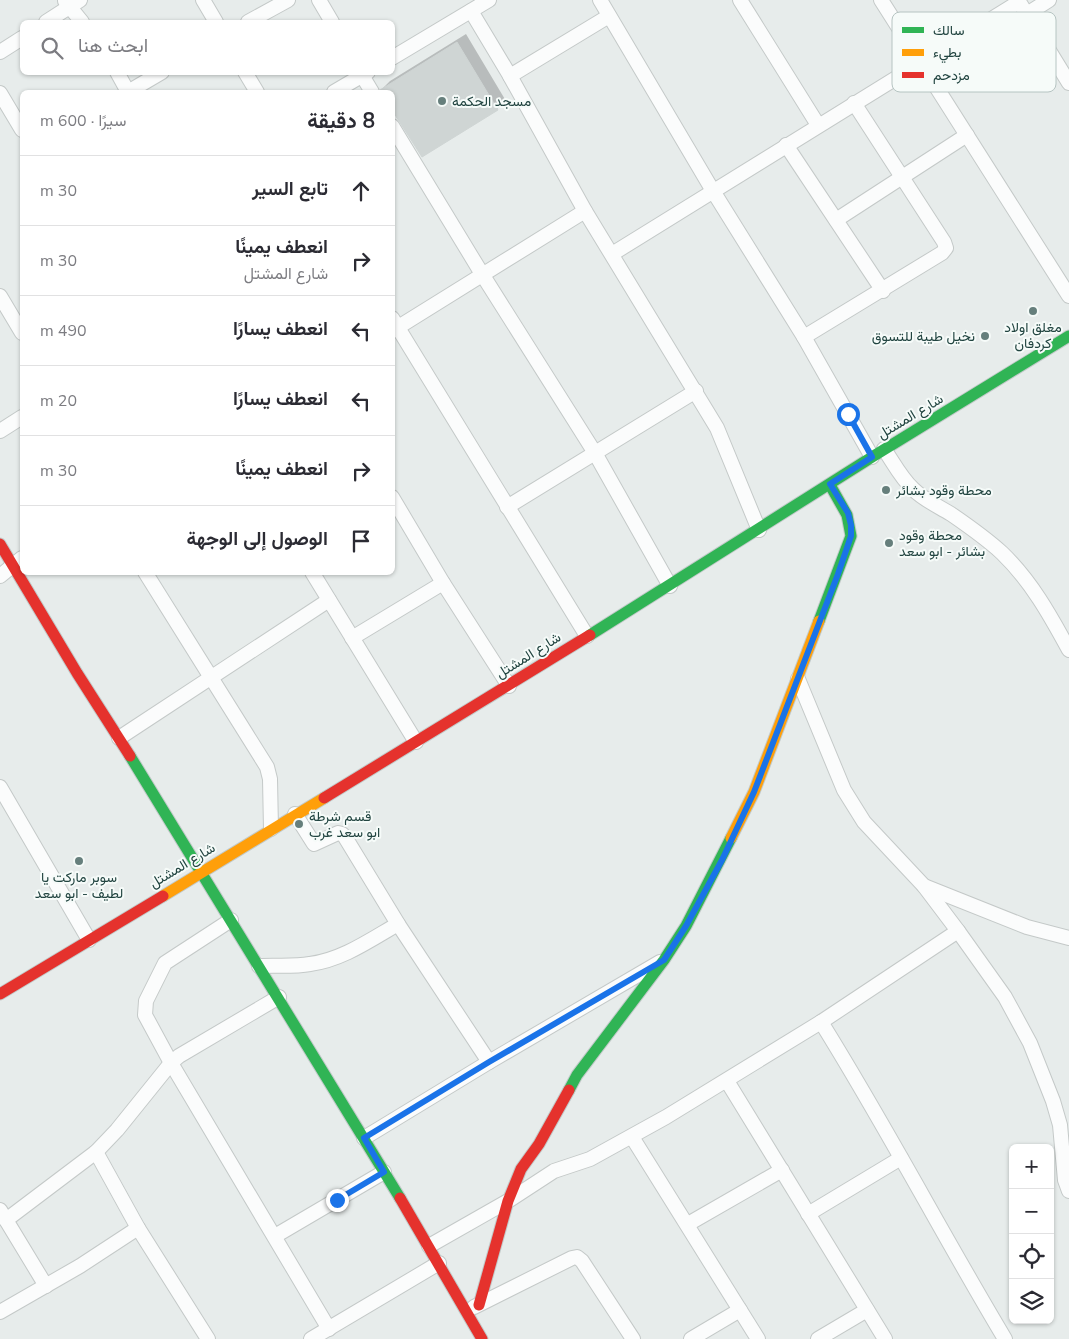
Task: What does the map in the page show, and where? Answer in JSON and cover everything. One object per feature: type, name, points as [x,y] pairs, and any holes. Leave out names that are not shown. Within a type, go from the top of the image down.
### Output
[{"type":"street","points":[[203,0],[215,20]]},
{"type":"street","points":[[252,20],[288,0]]},
{"type":"street","points":[[319,0],[331,20]]},
{"type":"street","points":[[395,56],[489,0]]},
{"type":"street","points":[[600,0],[713,191],[804,337],[872,457]]},
{"type":"street","points":[[740,0],[818,125]]},
{"type":"street","points":[[881,0],[892,17]]},
{"type":"street","points":[[1009,12],[1021,5],[1049,0]]},
{"type":"street","points":[[48,20],[71,2],[81,20]]},
{"type":"street","points":[[471,11],[510,76],[585,211],[717,428],[760,530]]},
{"type":"street","points":[[510,76],[610,16]]},
{"type":"street","points":[[0,52],[20,39]]},
{"type":"street","points":[[1056,62],[1069,83]]},
{"type":"street","points":[[119,75],[128,90]]},
{"type":"street","points":[[132,90],[157,75]]},
{"type":"street","points":[[247,75],[256,90]]},
{"type":"street","points":[[337,90],[361,75]]},
{"type":"street","points":[[364,75],[371,90]]},
{"type":"street","points":[[612,254],[892,80]]},
{"type":"street","points":[[0,92],[20,127]]},
{"type":"street","points":[[940,92],[1069,296]]},
{"type":"street","points":[[804,337],[883,290],[942,253],[946,248],[944,242],[854,103]]},
{"type":"street","points":[[395,131],[482,274],[595,453],[670,586]]},
{"type":"street","points":[[836,220],[967,135]]},
{"type":"street","points":[[786,145],[883,290]]},
{"type":"street","points":[[395,325],[585,211]]},
{"type":"street","points":[[0,296],[20,330]]},
{"type":"street","points":[[395,328],[587,636]]},
{"type":"street","name":"شارع المشتل","points":[[0,993],[509,686],[760,530],[884,449],[1069,336]]},
{"type":"street","points":[[507,507],[696,392]]},
{"type":"street","points":[[0,431],[20,419]]},
{"type":"street","points":[[884,449],[903,478],[923,498],[952,515],[1002,553],[1026,580],[1046,607],[1069,650]]},
{"type":"street","points":[[479,1305],[508,1201],[521,1169],[539,1144],[577,1075],[664,960],[686,926],[722,860],[754,792],[851,536],[848,513],[830,484]]},
{"type":"street","points":[[395,502],[443,584],[509,686]]},
{"type":"street","points":[[0,544],[18,562],[0,576]]},
{"type":"street","points":[[25,575],[77,673],[279,998],[429,1246],[482,1339]]},
{"type":"street","points":[[147,575],[267,768],[270,779],[271,829]]},
{"type":"street","points":[[314,575],[416,742]]},
{"type":"street","points":[[352,638],[443,584]]},
{"type":"street","points":[[119,738],[329,600]]},
{"type":"street","points":[[798,679],[844,790],[864,822],[924,886],[958,931],[1005,997],[1030,1042],[1053,1101],[1060,1126],[1065,1180],[1069,1191]]},
{"type":"street","points":[[0,787],[89,940]]},
{"type":"street","points":[[295,814],[314,844],[338,833],[342,834],[398,924],[489,1062]]},
{"type":"street","points":[[924,886],[1027,927],[1069,938]]},
{"type":"street","points":[[231,920],[164,963],[146,1001],[145,1015],[328,1329]]},
{"type":"street","points":[[259,966],[298,965],[326,961],[342,956],[398,924]]},
{"type":"street","points":[[429,1246],[508,1201],[554,1171],[590,1159],[727,1081],[821,1022],[958,931]]},
{"type":"street","points":[[364,1138],[489,1062],[664,960]]},
{"type":"street","points":[[46,1286],[3,1215],[96,1152],[172,1062],[279,998]]},
{"type":"street","points":[[821,1022],[901,1158],[956,1258],[1005,1339]]},
{"type":"street","points":[[727,1081],[886,1339]]},
{"type":"street","points":[[632,1136],[758,1339]]},
{"type":"street","points":[[96,1152],[138,1228],[208,1339]]},
{"type":"street","points":[[808,1214],[901,1158]]},
{"type":"street","points":[[688,1224],[782,1170]]},
{"type":"street","points":[[275,1236],[384,1172]]},
{"type":"street","points":[[0,1312],[46,1286],[138,1228]]},
{"type":"street","points":[[466,1311],[577,1257],[582,1261],[633,1339]]},
{"type":"street","points":[[311,1339],[439,1264]]},
{"type":"street","points":[[691,1339],[740,1310]]},
{"type":"street","points":[[818,1339],[867,1310]]},
{"type":"building","name":"مسجد الحكمة","points":[[457,42],[498,110],[422,157],[395,115],[395,90],[380,90]]},
{"type":"traffic: fast","points":[[590,635],[872,457],[1069,336]]},
{"type":"traffic: fast","points":[[819,621],[851,536],[847,515],[830,485]]},
{"type":"traffic: fast","points":[[130,756],[400,1198]]},
{"type":"traffic: fast","points":[[569,1090],[577,1075],[664,960],[686,926],[731,838]]},
{"type":"traffic: slow","points":[[731,838],[754,792],[819,621]]},
{"type":"traffic: slow","points":[[163,896],[324,798]]},
{"type":"traffic: jam","points":[[0,544],[77,673],[130,756]]},
{"type":"traffic: jam","points":[[324,798],[590,635]]},
{"type":"traffic: jam","points":[[0,994],[163,896]]},
{"type":"traffic: jam","points":[[479,1305],[508,1201],[521,1169],[539,1144],[569,1090]]},
{"type":"traffic: jam","points":[[400,1198],[482,1339]]},
{"type":"place","name":"مسجد الحكمة","points":[[442,101]]},
{"type":"place","name":"مغلق اولاد كردفان","points":[[1033,311]]},
{"type":"place","name":"نخيل طيبة للتسوق","points":[[985,336]]},
{"type":"place","name":"محطة وقود بشائر","points":[[886,490]]},
{"type":"place","name":"محطة وقود بشائر - ابو سعد","points":[[889,543]]},
{"type":"place","name":"قسم شرطة ابو سعد غرب","points":[[299,824]]},
{"type":"place","name":"سوبر ماركت يا لطيف - ابو سعد","points":[[79,861]]},
{"type":"route","points":[[337,1200],[384,1172],[364,1138],[489,1062],[664,960],[686,926],[722,860],[754,792],[851,536],[848,513],[830,484],[872,457],[848,414]]}]
